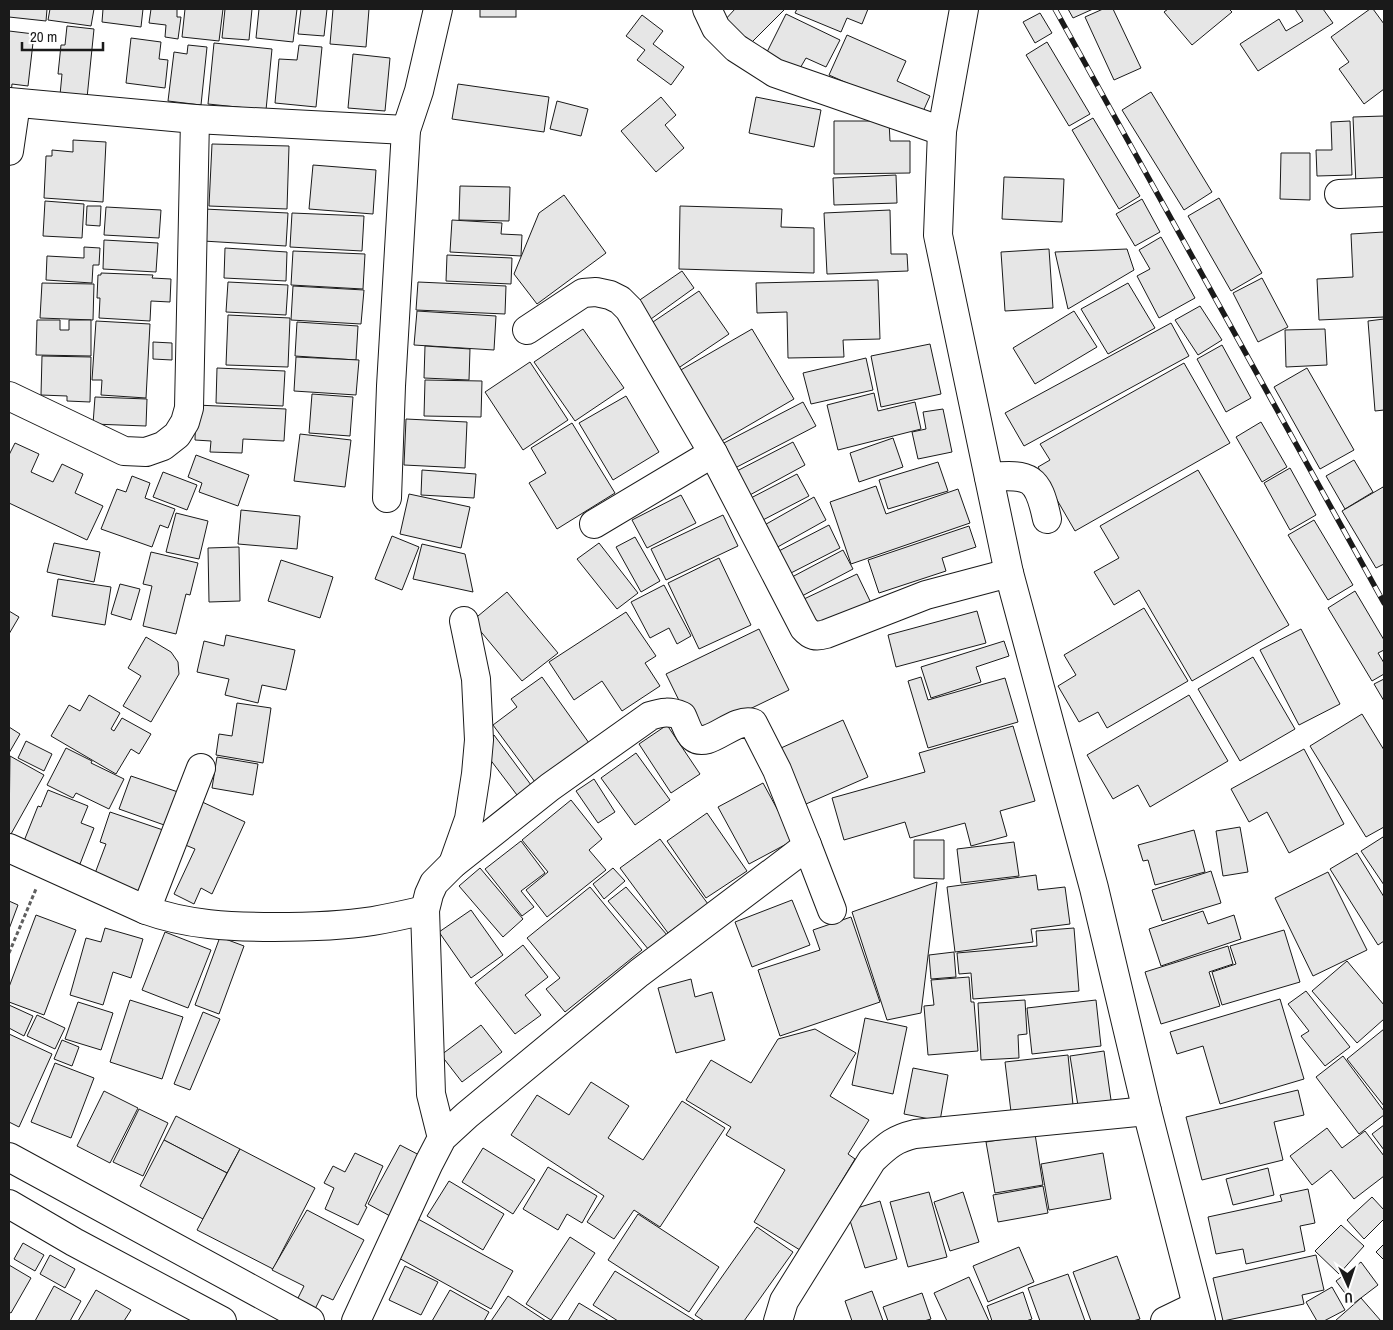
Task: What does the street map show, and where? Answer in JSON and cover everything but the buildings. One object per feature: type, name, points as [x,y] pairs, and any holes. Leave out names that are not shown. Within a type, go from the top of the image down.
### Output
[{"type":"street","points":[[387,498],[391,386],[406,130],[419,91],[438,9]]},
{"type":"street","points":[[707,9],[716,28],[736,48],[775,73],[942,131]]},
{"type":"street","points":[[964,9],[942,131],[938,235],[1009,573],[1094,888],[1147,1111],[1198,1313],[1165,1321]]},
{"type":"street","points":[[9,151],[13,102],[195,119],[406,130]]},
{"type":"street","points":[[9,396],[124,451],[146,452],[163,446],[177,434],[185,422],[189,408],[195,119]]},
{"type":"street","points":[[1339,194],[1384,192]]},
{"type":"street","points":[[527,330],[583,293],[596,292],[610,295],[620,300],[629,309],[713,452],[804,628],[812,636],[826,634],[926,595],[1009,573]]},
{"type":"street","points":[[594,524],[713,452]]},
{"type":"street","points":[[989,477],[1014,475],[1025,477],[1039,492],[1047,519]]},
{"type":"street","points":[[453,864],[469,819],[479,740],[476,679],[464,621]]},
{"type":"street","points":[[442,1138],[431,1094],[425,910],[434,883],[453,864],[550,787],[650,716],[673,712],[682,716],[692,737],[700,740],[708,740],[742,722],[753,723],[777,770],[832,910]]},
{"type":"street","points":[[146,910],[201,768]]},
{"type":"street","points":[[356,1321],[442,1138],[467,1115],[639,973],[806,845]]},
{"type":"street","points":[[9,848],[146,910],[163,916],[200,924],[306,927],[371,921],[425,910]]},
{"type":"street","points":[[778,1321],[784,1301],[872,1160],[885,1147],[900,1138],[915,1134],[1147,1111]]},
{"type":"street","points":[[9,1157],[310,1321]]},
{"type":"street","points":[[9,1204],[74,1242],[222,1321]]},
{"type":"street","points":[[74,1242],[96,1205]]},
{"type":"path","points":[[9,953],[46,865]]},
{"type":"railway","points":[[1055,9],[1384,603]]}]
